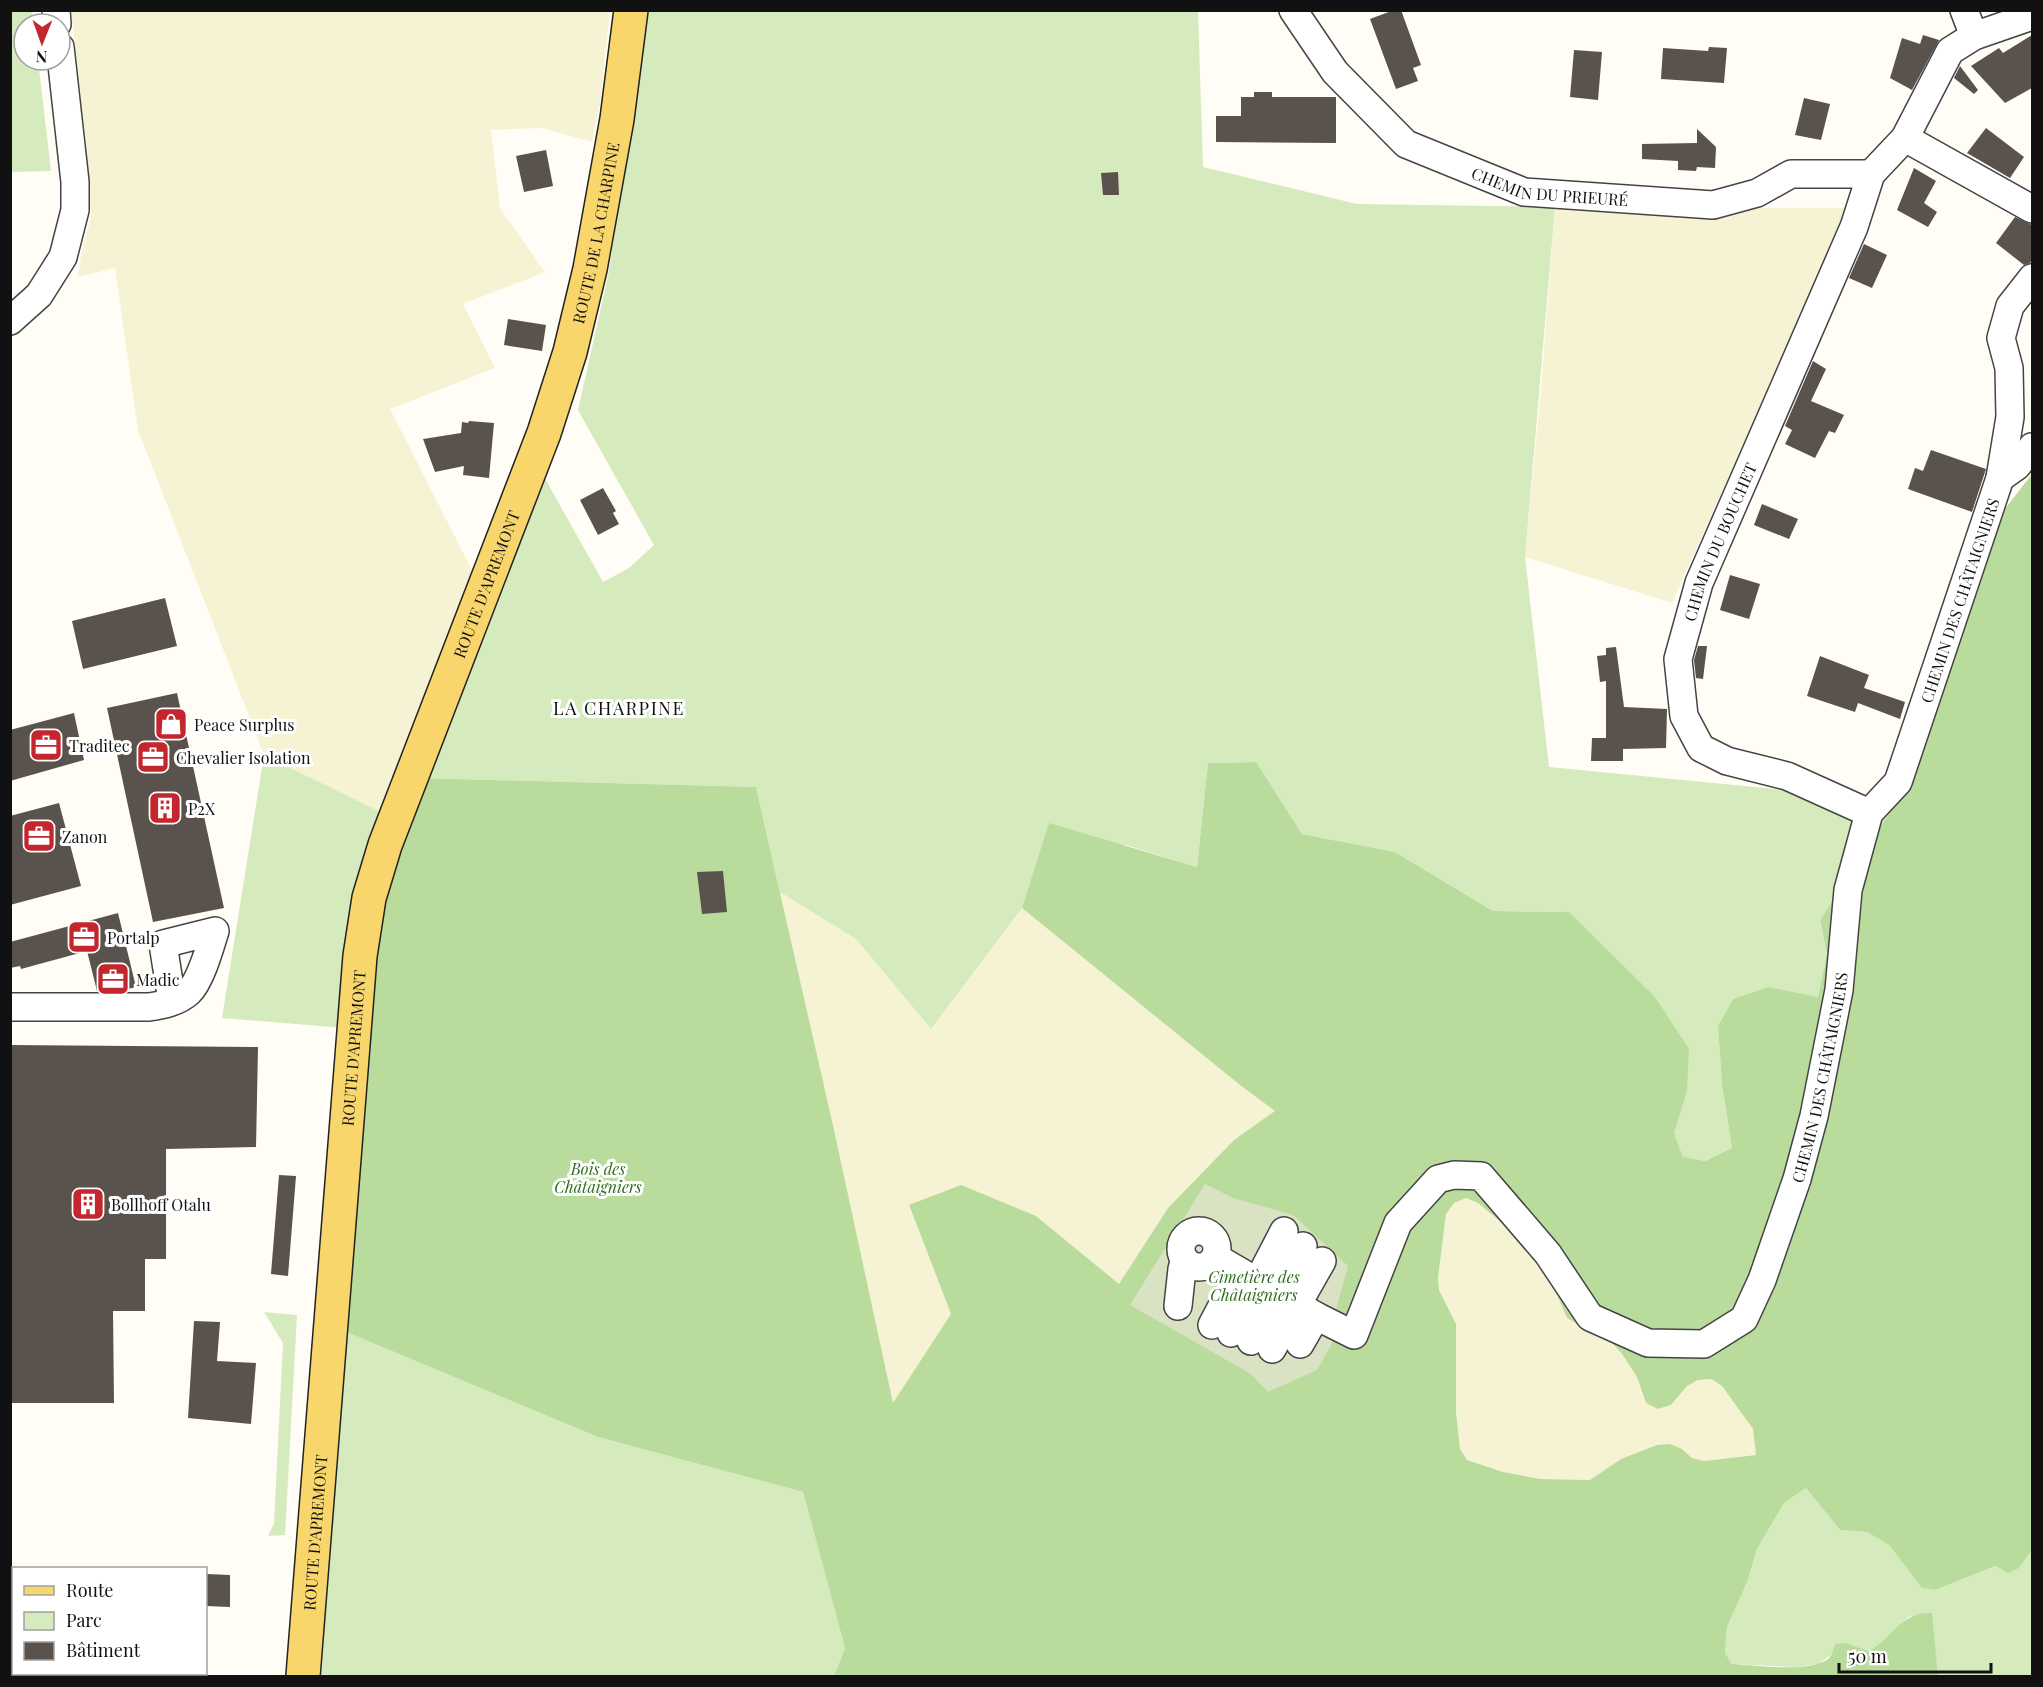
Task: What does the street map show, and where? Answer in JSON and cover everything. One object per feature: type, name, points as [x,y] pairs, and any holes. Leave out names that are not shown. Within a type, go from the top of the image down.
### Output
[{"type":"main road","name":"ROUTE DE LA CHARPINE","points":[[537,450],[570,352],[590,269],[617,118],[631,10]]},
{"type":"main road","name":"ROUTE D'APREMONT","points":[[303,1677],[360,956],[369,898],[385,845],[537,450]]},
{"type":"street","name":"CHEMIN DU PRIEURÉ","points":[[1293,10],[1335,72],[1406,144],[1524,192],[1713,205],[1757,193],[1791,174],[1871,174]]},
{"type":"street","points":[[1964,10],[1974,36]]},
{"type":"street","points":[[1871,174],[1905,138],[1950,51],[1974,36],[2032,16]]},
{"type":"street","points":[[10,321],[39,295],[63,257],[75,210],[75,182],[63,72]]},
{"type":"street","points":[[1905,138],[2032,209]]},
{"type":"street","name":"CHEMIN DU BOUCHET","points":[[1869,813],[1787,776],[1727,761],[1701,748],[1684,716],[1678,659],[1698,583],[1854,227],[1871,174]]},
{"type":"street","points":[[2032,183],[2032,198]]},
{"type":"street","name":"CHEMIN DES CHÂTAIGNIERS","points":[[1287,1299],[1354,1335],[1398,1223],[1438,1179],[1454,1175],[1481,1176],[1548,1254],[1590,1317],[1648,1343],[1704,1344],[1744,1320],[1762,1280],[1797,1179],[1814,1116],[1839,990],[1848,890],[1869,813],[1898,782],[2000,478],[2010,417],[2009,368],[2001,338],[2010,306],[2032,278]]},
{"type":"street","points":[[2000,478],[2017,466],[2032,447]]},
{"type":"street","points":[[10,1007],[149,1007],[168,1004],[172,1001]]},
{"type":"street","points":[[1287,1299],[1242,1337],[1287,1299],[1303,1246],[1287,1299],[1300,1344]]},
{"type":"street","points":[[1178,1306],[1185,1260],[1190,1265],[1204,1266],[1215,1257],[1287,1299]]},
{"type":"shaded area","points":[[610,11],[600,103],[592,142],[542,128],[491,130],[500,208],[545,272],[463,304],[495,368],[390,409],[475,576],[385,814],[264,755],[138,430],[115,268],[78,277],[82,249],[91,218],[85,132],[71,12]]},
{"type":"shaded area","points":[[1555,207],[1848,208],[1672,603],[1525,557]]},
{"type":"shaded area","points":[[780,892],[856,939],[931,1029],[1022,908],[1240,1085],[1276,1111],[1234,1140],[1168,1208],[1119,1285],[1036,1216],[909,1206],[951,1314],[893,1404]]},
{"type":"shaded area","points":[[1466,1198],[1478,1203],[1508,1228],[1551,1281],[1567,1318],[1613,1344],[1622,1354],[1637,1377],[1646,1403],[1658,1409],[1671,1405],[1687,1386],[1698,1380],[1711,1379],[1722,1386],[1753,1429],[1756,1455],[1704,1461],[1692,1458],[1682,1449],[1621,1459],[1590,1480],[1540,1479],[1503,1472],[1466,1460],[1460,1449],[1456,1412],[1456,1324],[1439,1290],[1438,1278],[1446,1214],[1454,1203]]},
{"type":"green space","points":[[1198,10],[1203,167],[1357,204],[1555,207],[1525,557],[1549,767],[1897,801],[1820,920],[1827,954],[1818,998],[1768,987],[1733,999],[1718,1026],[1722,1085],[1732,1148],[1705,1161],[1683,1158],[1674,1133],[1687,1092],[1569,912],[1493,911],[1395,852],[1302,834],[1255,762],[1208,763],[1197,867],[1126,845],[1031,880],[1022,908],[931,1029],[856,939],[780,892],[756,787],[420,778],[539,468],[603,582],[629,568],[654,545],[578,410],[608,276],[649,11]]},
{"type":"green space","points":[[10,11],[32,11],[12,12],[12,72],[39,72],[51,171],[11,172]]},
{"type":"green space","name":"Bois des Châtaigniers","points":[[2032,474],[2032,1550],[2019,1568],[2008,1573],[1996,1566],[1935,1590],[1922,1588],[1889,1545],[1867,1532],[1840,1530],[1806,1488],[1784,1503],[1757,1549],[1748,1580],[1727,1627],[1725,1653],[1732,1664],[1783,1667],[1811,1665],[1830,1657],[1835,1644],[1846,1643],[1869,1651],[1912,1616],[1932,1613],[1938,1676],[834,1676],[845,1648],[803,1492],[598,1437],[344,1331],[378,911],[420,778],[756,787],[893,1403],[951,1314],[909,1205],[961,1185],[1036,1216],[1119,1284],[1168,1208],[1234,1140],[1275,1111],[1022,908],[1049,823],[1197,867],[1208,763],[1256,762],[1302,834],[1395,852],[1493,911],[1569,912],[1655,997],[1689,1049],[1687,1092],[1674,1133],[1683,1157],[1705,1161],[1732,1148],[1722,1085],[1718,1026],[1733,999],[1768,987],[1818,997],[1827,954],[1820,920],[1897,801],[2001,514]],"holes":[[[1466,1198],[1478,1203],[1508,1228],[1551,1281],[1567,1318],[1613,1344],[1622,1354],[1637,1377],[1646,1403],[1658,1409],[1671,1405],[1687,1386],[1698,1380],[1711,1379],[1722,1386],[1753,1429],[1756,1455],[1704,1461],[1692,1458],[1682,1449],[1670,1444],[1657,1445],[1621,1459],[1590,1480],[1540,1479],[1503,1472],[1467,1460],[1460,1449],[1456,1412],[1456,1324],[1439,1290],[1438,1278],[1446,1214],[1454,1203]]]},
{"type":"green space","points":[[264,755],[385,814],[344,1028],[222,1018]]},
{"type":"green space","name":"Cimetière des Châtaigniers","points":[[1205,1184],[1233,1198],[1293,1215],[1348,1266],[1335,1313],[1337,1334],[1317,1370],[1268,1392],[1251,1374],[1130,1305]]},
{"type":"green space","points":[[264,1312],[297,1315],[285,1535],[268,1536],[274,1523],[283,1343]]},
{"type":"green space","points":[[344,1331],[598,1437],[803,1492],[845,1648],[834,1676],[317,1676]]},
{"type":"green space","points":[[1806,1488],[1840,1530],[1867,1532],[1889,1545],[1922,1588],[1935,1590],[1997,1566],[2019,1568],[2032,1550],[2032,1676],[1938,1676],[1931,1613],[1908,1617],[1881,1645],[1869,1651],[1846,1643],[1819,1664],[1795,1667],[1732,1664],[1725,1653],[1727,1627],[1748,1580],[1757,1549],[1784,1503]]},
{"type":"building","points":[[1394,10],[1401,10],[1421,65],[1413,68],[1418,81],[1396,89],[1370,19]]},
{"type":"building","points":[[1923,35],[1939,40],[1912,90],[1890,78],[1902,38],[1920,44]]},
{"type":"building","points":[[2032,35],[2032,88],[2005,103],[1971,66],[1999,48],[2003,53]]},
{"type":"building","points":[[1709,47],[1727,48],[1724,83],[1661,79],[1663,48],[1708,51]]},
{"type":"building","points":[[1574,50],[1602,52],[1598,100],[1570,97]]},
{"type":"building","points":[[1960,66],[1978,90],[1974,94],[1954,78]]},
{"type":"building","points":[[1254,92],[1272,92],[1272,97],[1336,97],[1336,143],[1216,142],[1216,116],[1241,116],[1241,97],[1254,97]]},
{"type":"building","points":[[1804,98],[1830,104],[1821,140],[1795,135]]},
{"type":"building","points":[[1986,128],[2024,157],[2010,178],[1967,153]]},
{"type":"building","points":[[1697,129],[1716,147],[1715,168],[1697,167],[1696,171],[1678,170],[1678,161],[1642,159],[1642,144],[1697,143]]},
{"type":"building","points":[[546,150],[553,186],[524,192],[516,156]]},
{"type":"building","points":[[1914,168],[1936,181],[1924,203],[1937,212],[1928,227],[1897,210]]},
{"type":"building","points":[[1118,172],[1119,195],[1103,195],[1101,173]]},
{"type":"building","points":[[2015,217],[2032,225],[2032,259],[2030,263],[2024,265],[1996,243]]},
{"type":"building","points":[[1864,244],[1887,255],[1872,288],[1849,278]]},
{"type":"building","points":[[508,319],[546,325],[542,351],[504,345]]},
{"type":"building","points":[[1813,361],[1826,369],[1811,401],[1844,415],[1835,433],[1829,431],[1815,458],[1785,444],[1792,430],[1785,426]]},
{"type":"building","points":[[469,421],[494,423],[489,478],[463,475],[464,466],[435,472],[423,439],[461,433],[462,422],[468,423]]},
{"type":"building","points":[[1931,450],[1986,469],[1972,512],[1908,489],[1915,468],[1923,471]]},
{"type":"building","points":[[603,488],[616,511],[613,513],[619,524],[598,535],[580,500]]},
{"type":"building","points":[[1762,504],[1798,519],[1789,539],[1754,525]]},
{"type":"building","points":[[1730,575],[1760,584],[1749,619],[1720,610]]},
{"type":"building","points":[[165,598],[177,646],[83,669],[72,621]]},
{"type":"building","points":[[1698,646],[1707,646],[1703,679],[1696,678],[1694,660]]},
{"type":"building","points":[[1616,647],[1624,707],[1667,709],[1666,748],[1623,749],[1623,761],[1591,761],[1592,738],[1606,738],[1606,681],[1600,682],[1597,656],[1606,655],[1606,648]]},
{"type":"building","points":[[1820,656],[1869,675],[1864,688],[1905,702],[1900,719],[1858,703],[1855,712],[1807,696]]},
{"type":"building","name":"P2X","points":[[177,693],[224,908],[153,922],[107,708]]},
{"type":"building","name":"Traditec","points":[[74,713],[84,760],[10,781],[10,730]]},
{"type":"building","name":"Zanon","points":[[59,803],[81,886],[10,905],[10,816]]},
{"type":"building","points":[[723,871],[727,912],[702,914],[697,872]]},
{"type":"building","points":[[118,913],[136,987],[120,991],[97,991],[87,951],[21,969],[20,966],[10,968],[10,942]]},
{"type":"building","name":"Bollhoff Otalu","points":[[10,1045],[258,1047],[256,1147],[166,1149],[166,1259],[145,1259],[145,1311],[113,1311],[114,1403],[10,1403]]},
{"type":"building","points":[[279,1175],[296,1176],[288,1276],[271,1274]]},
{"type":"building","points":[[194,1321],[220,1322],[217,1361],[256,1363],[251,1424],[188,1418]]},
{"type":"building","points":[[207,1574],[230,1575],[230,1607],[207,1606]]},
{"type":"place","name":"Peace Surplus","points":[[171,724]]},
{"type":"place","name":"Traditec","points":[[46,745]]},
{"type":"place","name":"Chevalier Isolation","points":[[153,757]]},
{"type":"place","name":"P2X","points":[[165,808]]},
{"type":"place","name":"Zanon","points":[[39,836]]},
{"type":"place","name":"Portalp","points":[[84,937]]},
{"type":"place","name":"Madic","points":[[113,979]]},
{"type":"place","name":"Bollhoff Otalu","points":[[88,1204]]},
{"type":"district","name":"LA CHARPINE","points":[[619,708]]}]
